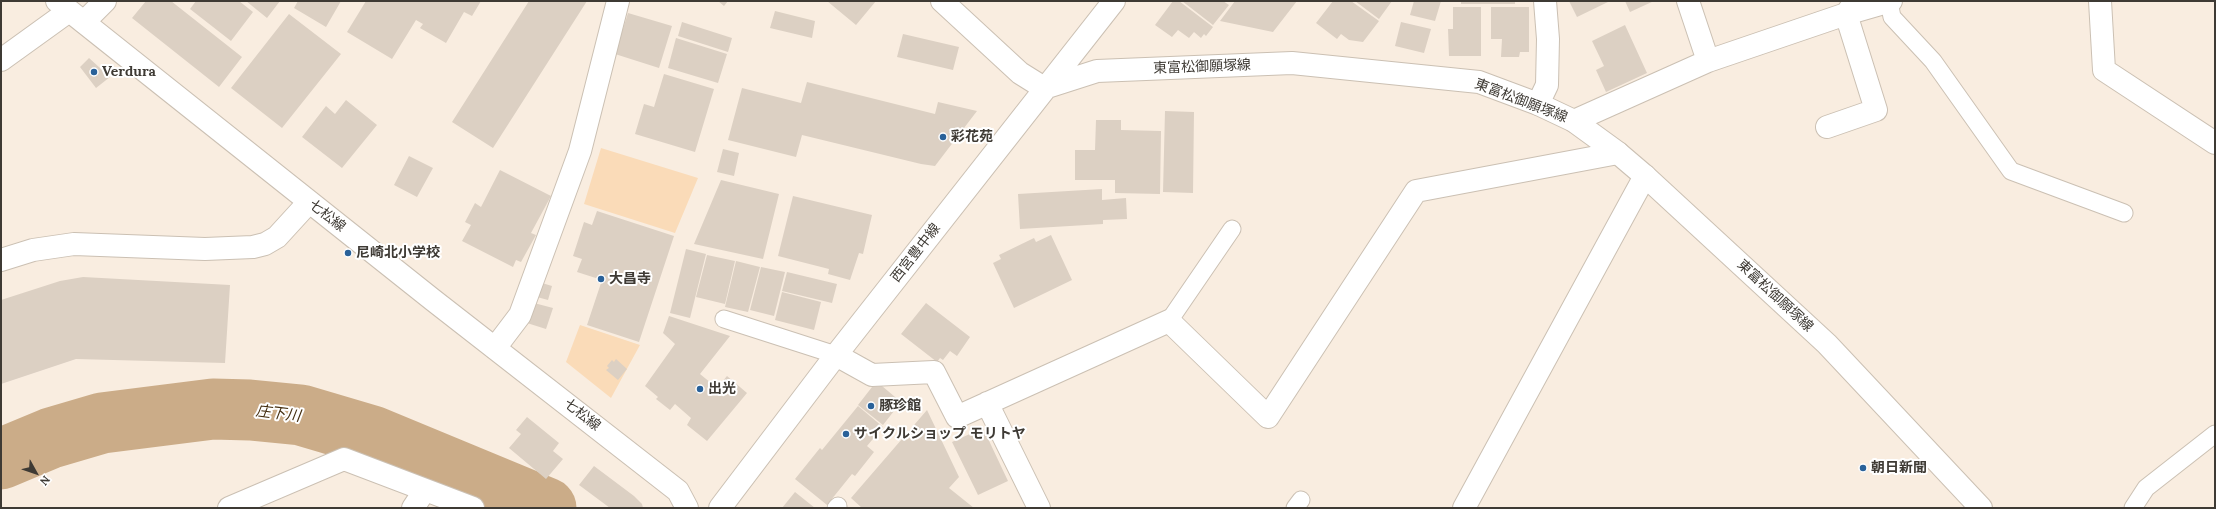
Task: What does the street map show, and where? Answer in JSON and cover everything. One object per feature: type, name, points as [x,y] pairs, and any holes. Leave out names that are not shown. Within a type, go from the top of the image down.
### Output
[{"type":"street","points":[[1,60],[70,11],[105,1]]},
{"type":"street","points":[[494,348],[520,315],[580,151],[618,1]]},
{"type":"street","points":[[942,1],[1020,73],[1044,88]]},
{"type":"street","name":"西宮豊中線","points":[[720,508],[836,355],[1044,88],[1114,1]]},
{"type":"street","points":[[1538,104],[1547,85],[1548,38],[1545,1]]},
{"type":"street","points":[[1688,1],[1708,62]]},
{"type":"street","points":[[1574,121],[1708,62],[1851,7],[1890,1]]},
{"type":"street","points":[[2100,1],[2104,70],[2215,143]]},
{"type":"street","points":[[1827,127],[1876,110],[1851,7]]},
{"type":"street","name":"七松線","points":[[70,11],[309,202],[678,491],[687,508]]},
{"type":"street","name":"東富松御願塚線","points":[[1044,88],[1096,71],[1292,63],[1479,82],[1538,104],[1574,121],[1618,153],[1645,176],[1827,344],[1981,508]]},
{"type":"street","points":[[836,355],[872,375],[934,372],[957,417],[1169,321],[1268,417],[1416,191],[1618,153]]},
{"type":"street","points":[[1464,508],[1645,176]]},
{"type":"street","points":[[1,260],[34,250],[74,244],[205,249],[253,247],[265,244],[277,237],[309,202]]},
{"type":"street","points":[[987,403],[1039,508]]},
{"type":"street","points":[[229,508],[344,459],[473,508]]},
{"type":"street","points":[[413,508],[425,490]]},
{"type":"lane","points":[[1890,1],[1892,17],[1933,61],[2011,171],[2124,213]]},
{"type":"lane","points":[[1169,321],[1232,229]]},
{"type":"lane","points":[[724,319],[836,355]]},
{"type":"lane","points":[[2134,508],[2146,488],[2215,434]]},
{"type":"shaded area","points":[[601,148],[698,178],[675,233],[584,204]]},
{"type":"shaded area","points":[[580,325],[640,345],[611,398],[566,362]]},
{"type":"building","points":[[146,1],[171,1],[242,57],[219,87],[132,18]]},
{"type":"building","points":[[196,1],[239,1],[253,12],[231,41],[190,9]]},
{"type":"building","points":[[246,1],[280,1],[267,18]]},
{"type":"building","points":[[298,1],[341,1],[326,27],[294,8]]},
{"type":"building","points":[[366,1],[481,1],[472,16],[464,12],[446,43],[420,28],[423,24],[416,20],[392,59],[347,32]]},
{"type":"building","points":[[529,1],[587,1],[493,148],[452,122]]},
{"type":"building","points":[[718,1],[728,1],[724,6]]},
{"type":"building","points":[[827,1],[876,1],[856,25]]},
{"type":"building","points":[[1173,1],[1179,1],[1213,27],[1206,36],[1204,34],[1201,38],[1194,32],[1189,38],[1178,30],[1172,37],[1155,25]]},
{"type":"building","points":[[1182,1],[1223,1],[1229,5],[1213,25]]},
{"type":"building","points":[[1235,1],[1297,1],[1273,32],[1220,21]]},
{"type":"building","points":[[1333,1],[1351,1],[1379,21],[1363,42],[1349,40],[1341,34],[1337,39],[1316,23]]},
{"type":"building","points":[[1355,1],[1392,1],[1379,19]]},
{"type":"building","points":[[1414,1],[1441,1],[1435,21],[1410,15]]},
{"type":"building","points":[[1461,1],[1515,1],[1515,4],[1461,4]]},
{"type":"building","points":[[1569,1],[1608,1],[1608,2],[1577,17]]},
{"type":"building","points":[[1625,1],[1654,1],[1630,12]]},
{"type":"building","points":[[1453,7],[1481,7],[1481,56],[1449,56],[1448,29],[1453,29]]},
{"type":"building","points":[[1491,7],[1529,7],[1529,52],[1520,52],[1519,57],[1501,57],[1502,39],[1491,39]]},
{"type":"building","points":[[775,11],[815,21],[812,38],[770,28]]},
{"type":"building","points":[[628,13],[672,26],[659,68],[615,54]]},
{"type":"building","points":[[289,14],[341,54],[282,128],[231,88]]},
{"type":"building","points":[[682,22],[732,38],[728,52],[678,36]]},
{"type":"building","points":[[1401,22],[1431,29],[1424,53],[1395,46]]},
{"type":"building","points":[[1625,25],[1647,73],[1606,92],[1596,70],[1604,66],[1592,41]]},
{"type":"building","points":[[903,34],[959,47],[953,70],[897,57]]},
{"type":"building","points":[[676,38],[727,54],[718,83],[668,68]]},
{"type":"building","name":"Verdura","points":[[89,58],[110,77],[96,88],[80,67]]},
{"type":"building","points":[[664,74],[714,89],[695,152],[635,134],[644,104],[654,107]]},
{"type":"building","points":[[807,82],[935,114],[938,102],[977,111],[935,166],[921,164],[802,135],[796,157],[728,140],[742,88],[801,103]]},
{"type":"building","points":[[346,100],[377,125],[342,168],[302,137],[326,106],[335,114]]},
{"type":"building","points":[[1165,111],[1194,112],[1193,193],[1163,192]]},
{"type":"building","points":[[1096,120],[1121,120],[1121,130],[1161,131],[1160,194],[1115,193],[1115,180],[1075,180],[1075,150],[1095,150]]},
{"type":"building","points":[[723,149],[739,153],[734,176],[717,172]]},
{"type":"building","points":[[409,156],[433,168],[417,197],[394,185]]},
{"type":"building","points":[[500,170],[551,196],[531,233],[536,235],[521,262],[516,260],[513,267],[462,241],[471,225],[465,222],[475,203],[481,207]]},
{"type":"building","points":[[721,180],[779,194],[763,259],[694,244]]},
{"type":"building","points":[[1102,189],[1102,200],[1126,198],[1127,219],[1103,220],[1103,224],[1020,229],[1018,194]]},
{"type":"building","points":[[793,196],[872,215],[863,254],[859,253],[850,280],[828,274],[829,269],[778,256]]},
{"type":"building","points":[[597,211],[674,236],[639,342],[587,325],[602,280],[577,272],[582,259],[573,256],[584,222],[592,225]]},
{"type":"building","points":[[1051,235],[1072,280],[1014,308],[993,263],[1001,259],[999,255],[1034,238],[1036,242]]},
{"type":"building","points":[[686,249],[706,254],[690,318],[670,313]]},
{"type":"building","points":[[707,255],[735,261],[725,304],[696,297]]},
{"type":"building","points":[[736,261],[760,267],[748,312],[725,307]]},
{"type":"building","points":[[761,267],[785,272],[774,316],[750,310]]},
{"type":"building","points":[[787,272],[837,284],[832,303],[782,291]]},
{"type":"building","points":[[83,277],[230,285],[225,363],[76,359],[1,384],[1,300],[60,281]]},
{"type":"building","points":[[542,283],[552,286],[548,300],[537,297]]},
{"type":"building","points":[[782,292],[821,302],[814,330],[775,320]]},
{"type":"building","points":[[534,303],[553,308],[546,329],[527,323]]},
{"type":"building","points":[[926,303],[970,337],[957,356],[950,351],[943,360],[940,358],[937,362],[901,334]]},
{"type":"building","points":[[669,316],[730,336],[700,374],[717,388],[727,376],[747,393],[707,441],[687,425],[691,418],[675,404],[670,410],[656,399],[658,397],[645,386],[675,344],[663,333]]},
{"type":"building","points":[[616,359],[627,369],[618,380],[606,370],[609,368],[607,366],[612,360],[614,362]]},
{"type":"building","points":[[882,386],[901,402],[883,425],[858,405],[872,387]]},
{"type":"building","points":[[858,406],[883,427],[867,446],[874,452],[855,476],[852,474],[827,505],[795,479],[820,448],[822,450]]},
{"type":"building","points":[[927,410],[959,477],[949,488],[974,508],[862,508],[851,498]]},
{"type":"building","points":[[527,417],[559,443],[553,451],[563,459],[546,479],[509,448],[521,434],[516,430]]},
{"type":"building","points":[[983,428],[1008,481],[978,495],[952,442]]},
{"type":"building","points":[[594,466],[634,496],[642,504],[643,508],[610,508],[579,485]]},
{"type":"building","points":[[795,492],[815,508],[782,508]]},
{"type":"waterway","name":"庄下川","points":[[1,459],[51,438],[102,423],[213,409],[250,410],[301,415],[372,436],[546,508]]},
{"type":"place","name":"Verdura","points":[[94,72]]},
{"type":"place","name":"彩花苑","points":[[943,137]]},
{"type":"place","name":"尼崎北小学校","points":[[348,253]]},
{"type":"place","name":"大昌寺","points":[[601,279]]},
{"type":"place","name":"出光","points":[[700,389]]},
{"type":"place","name":"豚珍館","points":[[871,406]]},
{"type":"place","name":"サイクルショップ モリトヤ","points":[[846,434]]},
{"type":"place","name":"朝日新聞","points":[[1863,468]]}]
